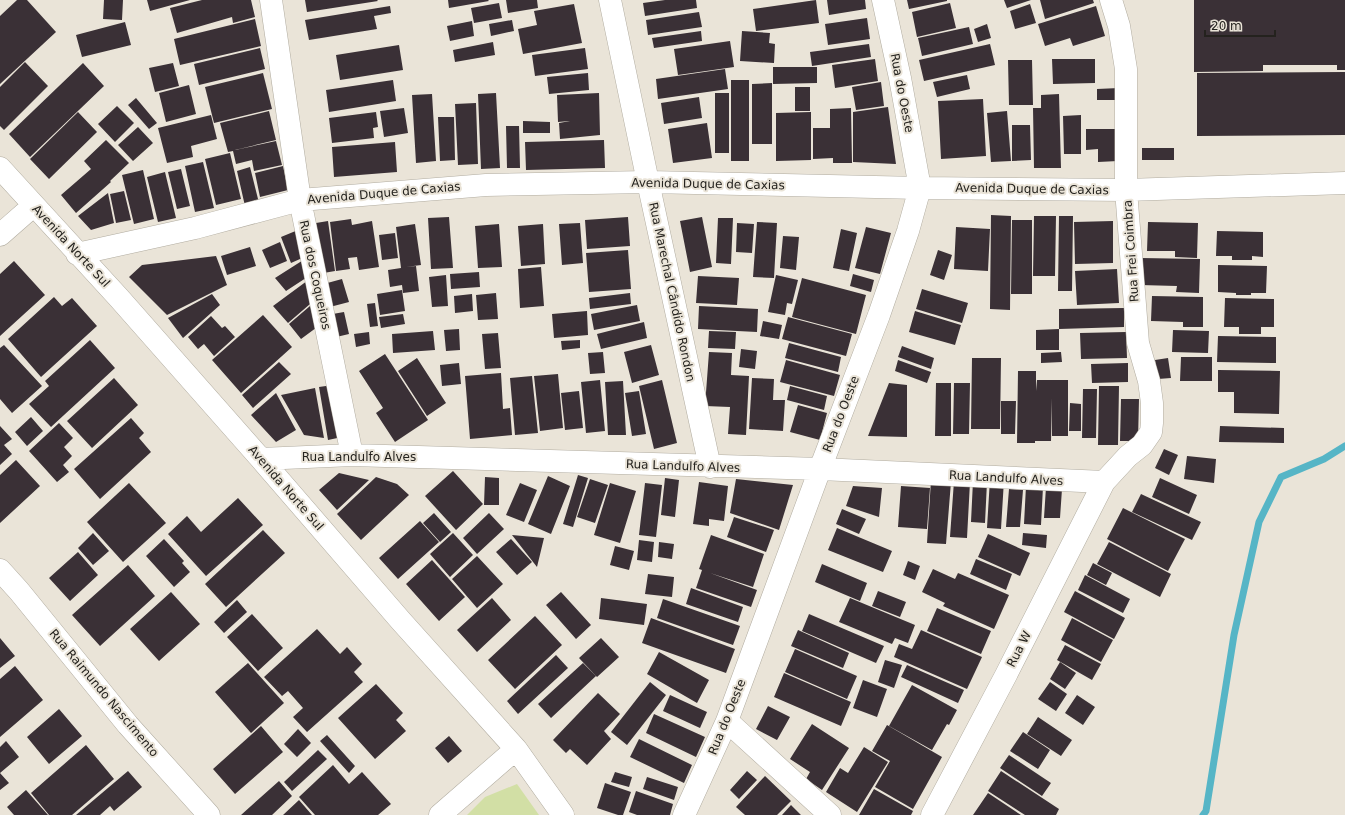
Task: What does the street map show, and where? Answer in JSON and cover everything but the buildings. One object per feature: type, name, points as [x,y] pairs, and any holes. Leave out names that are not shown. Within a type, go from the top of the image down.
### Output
[{"type":"street","name":"Rua dos Coqueiros","points":[[271,0],[300,200],[352,455]]},
{"type":"street","name":"Rua Marechal Cândido Rondon","points":[[610,0],[710,467]]},
{"type":"street","name":"Rua do Oeste","points":[[684,815],[727,721],[820,469],[879,315],[908,231],[920,188],[900,78],[883,0]]},
{"type":"street","name":"Rua Frei Coimbra","points":[[1104,482],[1128,456],[1142,445],[1150,432],[1152,423],[1152,403],[1149,381],[1138,343],[1126,190],[1126,69],[1119,26],[1111,0]]},
{"type":"street","name":"Avenida Norte Sul","points":[[0,168],[33,206],[119,298],[516,750],[563,815]]},
{"type":"street","name":"Avenida Duque de Caxias","points":[[78,254],[195,228],[300,200],[486,185],[648,182],[920,188],[1126,190],[1345,183]]},
{"type":"street","points":[[0,236],[33,206]]},
{"type":"street","name":"Rua Landulfo Alves","points":[[261,459],[352,455],[710,467],[820,469],[1104,482]]},
{"type":"street","name":"Rua W","points":[[932,815],[1006,675],[1104,482]]},
{"type":"street","name":"Rua Raimundo Nascimento","points":[[0,570],[19,591],[128,725],[209,815]]},
{"type":"street","points":[[727,721],[830,815]]},
{"type":"street","points":[[440,815],[516,750]]},
{"type":"green space","points":[[517,784],[539,815],[467,815],[485,797]]},
{"type":"waterway","points":[[1203,815],[1206,811],[1234,635],[1259,522],[1281,477],[1324,459],[1345,446]]}]
